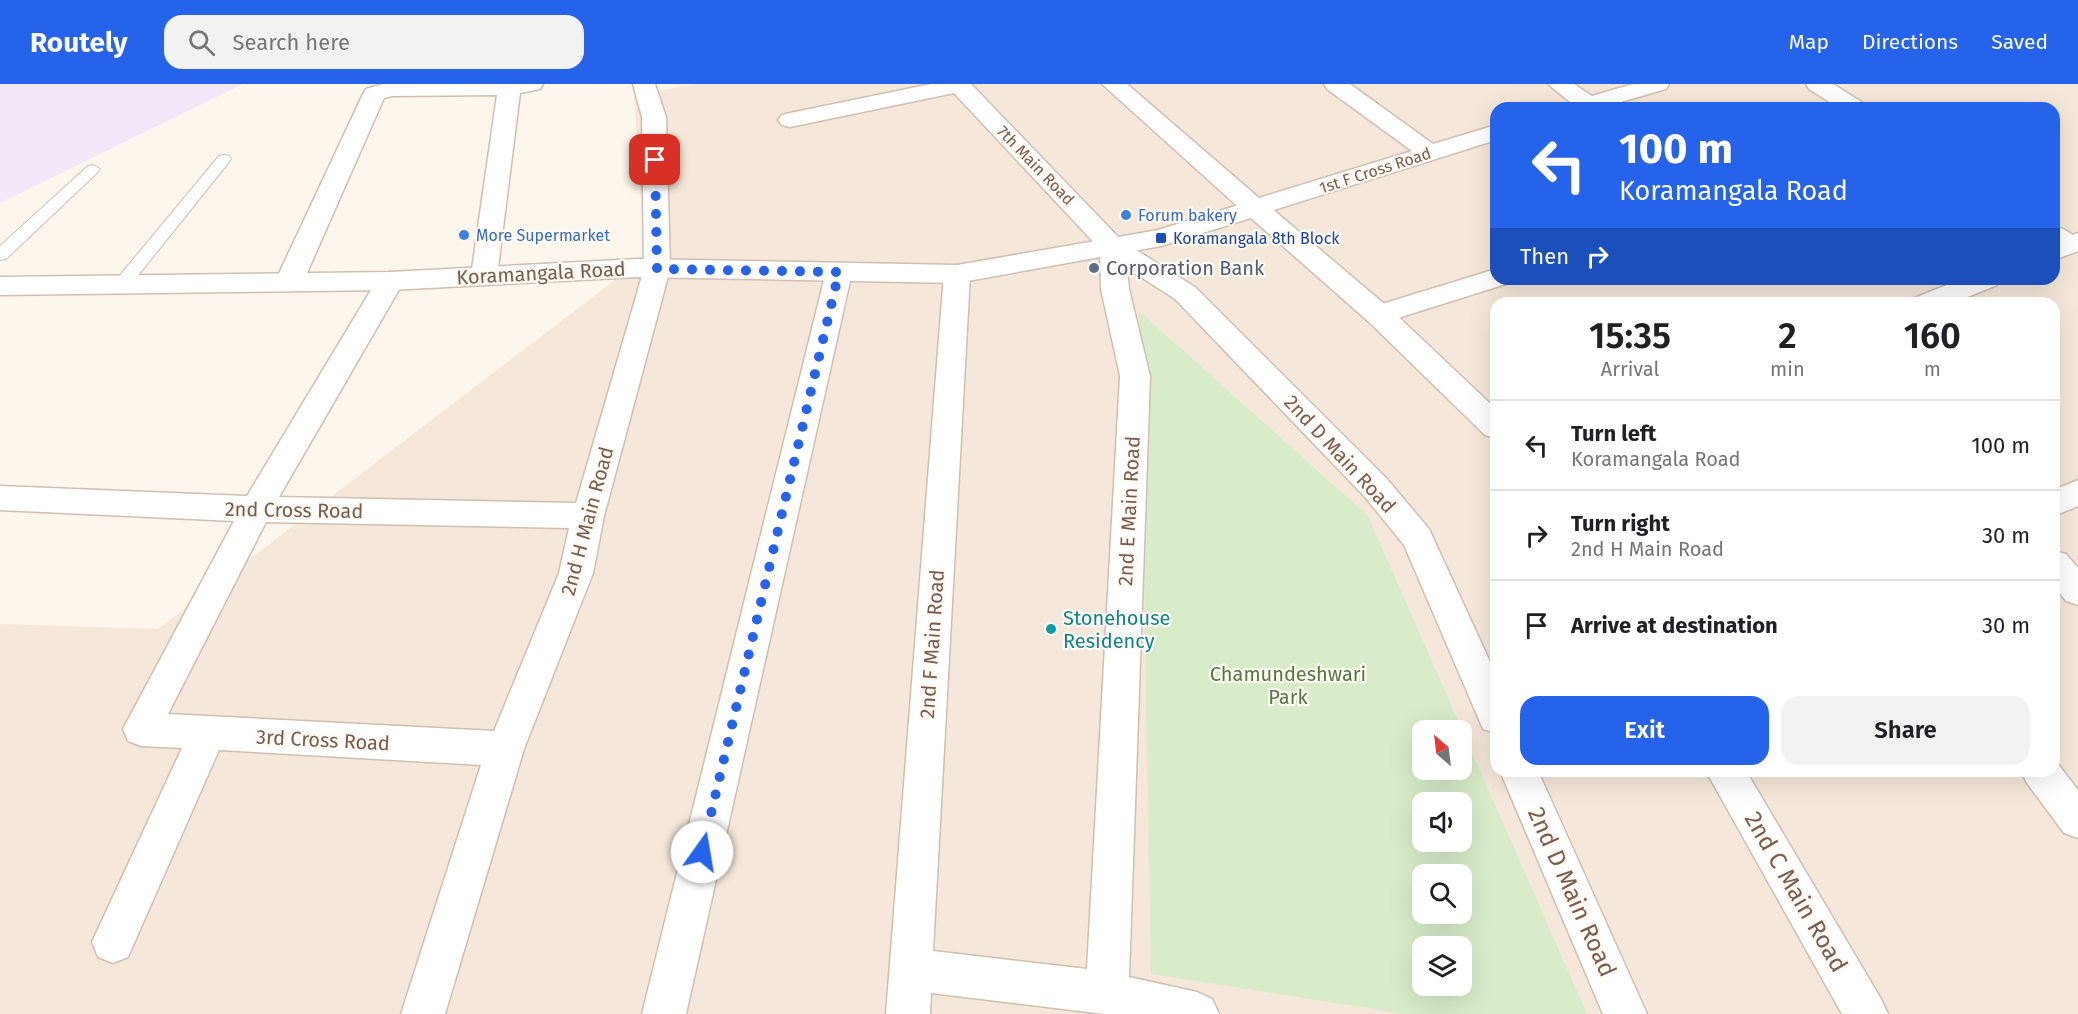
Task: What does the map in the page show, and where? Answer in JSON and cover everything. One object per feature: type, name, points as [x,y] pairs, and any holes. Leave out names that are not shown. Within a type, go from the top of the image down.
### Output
[{"type":"street","name":"2nd H Main Road","points":[[423,1014],[505,749],[576,573],[588,516],[657,269],[654,117],[644,84]]},
{"type":"street","points":[[790,120],[958,84]]},
{"type":"street","name":"7th Main Road","points":[[958,84],[1113,247]]},
{"type":"street","points":[[1113,84],[1379,315],[1490,421]]},
{"type":"street","points":[[1335,84],[1429,152]]},
{"type":"street","points":[[1558,84],[1577,102]]},
{"type":"street","points":[[1595,102],[1658,84]]},
{"type":"street","points":[[1817,84],[1846,102]]},
{"type":"street","points":[[289,282],[374,94],[390,89],[521,86],[484,276]]},
{"type":"street","name":"1st F Cross Road","points":[[1255,208],[1490,134]]},
{"type":"street","name":"Koramangala Road","points":[[0,286],[390,281],[657,269],[957,274],[1161,238],[1255,208]]},
{"type":"street","name":"2nd D Main Road","points":[[1113,247],[1185,293],[1376,488],[1417,538],[1490,703]]},
{"type":"street","name":"2nd E Main Road","points":[[1107,993],[1135,376],[1115,289],[1113,247]]},
{"type":"street","points":[[664,1014],[839,272]]},
{"type":"street","name":"2nd F Main Road","points":[[908,1014],[957,274]]},
{"type":"street","points":[[1379,315],[1490,280]]},
{"type":"street","points":[[256,509],[390,281]]},
{"type":"street","points":[[1942,297],[1972,285]]},
{"type":"street","points":[[2060,501],[2078,492]]},
{"type":"street","name":"2nd Cross Road","points":[[0,498],[256,509],[588,516]]},
{"type":"street","name":"3rd Cross Road","points":[[256,509],[141,729],[505,749]]},
{"type":"street","points":[[2060,571],[2078,591]]},
{"type":"street","points":[[113,942],[207,734]]},
{"type":"street","name":"2nd D Main Road","points":[[1522,777],[1625,1014]]},
{"type":"street","name":"2nd C Main Road","points":[[1728,777],[1866,1014]]},
{"type":"street","points":[[2045,777],[2078,820]]},
{"type":"street","points":[[911,969],[1107,993],[1197,1014]]},
{"type":"lane","points":[[122,284],[224,159]]},
{"type":"lane","points":[[0,255],[93,170]]},
{"type":"shaded area","points":[[0,84],[243,84],[0,203]]},
{"type":"shaded area","points":[[695,84],[2078,84],[2078,1014],[0,1014],[0,624],[158,629],[645,257],[634,96]]},
{"type":"green space","name":"Chamundeshwari Park","points":[[1139,311],[1368,516],[1458,720],[1412,720],[1412,780],[1472,780],[1472,752],[1587,1014],[1405,1014],[1151,974]]},
{"type":"place","name":"Forum bakery","points":[[1126,215]]},
{"type":"place","name":"More Supermarket","points":[[464,235]]},
{"type":"place","name":"Koramangala 8th Block","points":[[1161,238]]},
{"type":"place","name":"Corporation Bank","points":[[1094,268]]},
{"type":"place","name":"Stonehouse Residency","points":[[1051,629]]},
{"type":"route","points":[[655,160],[657,269],[839,272],[702,852]]}]
